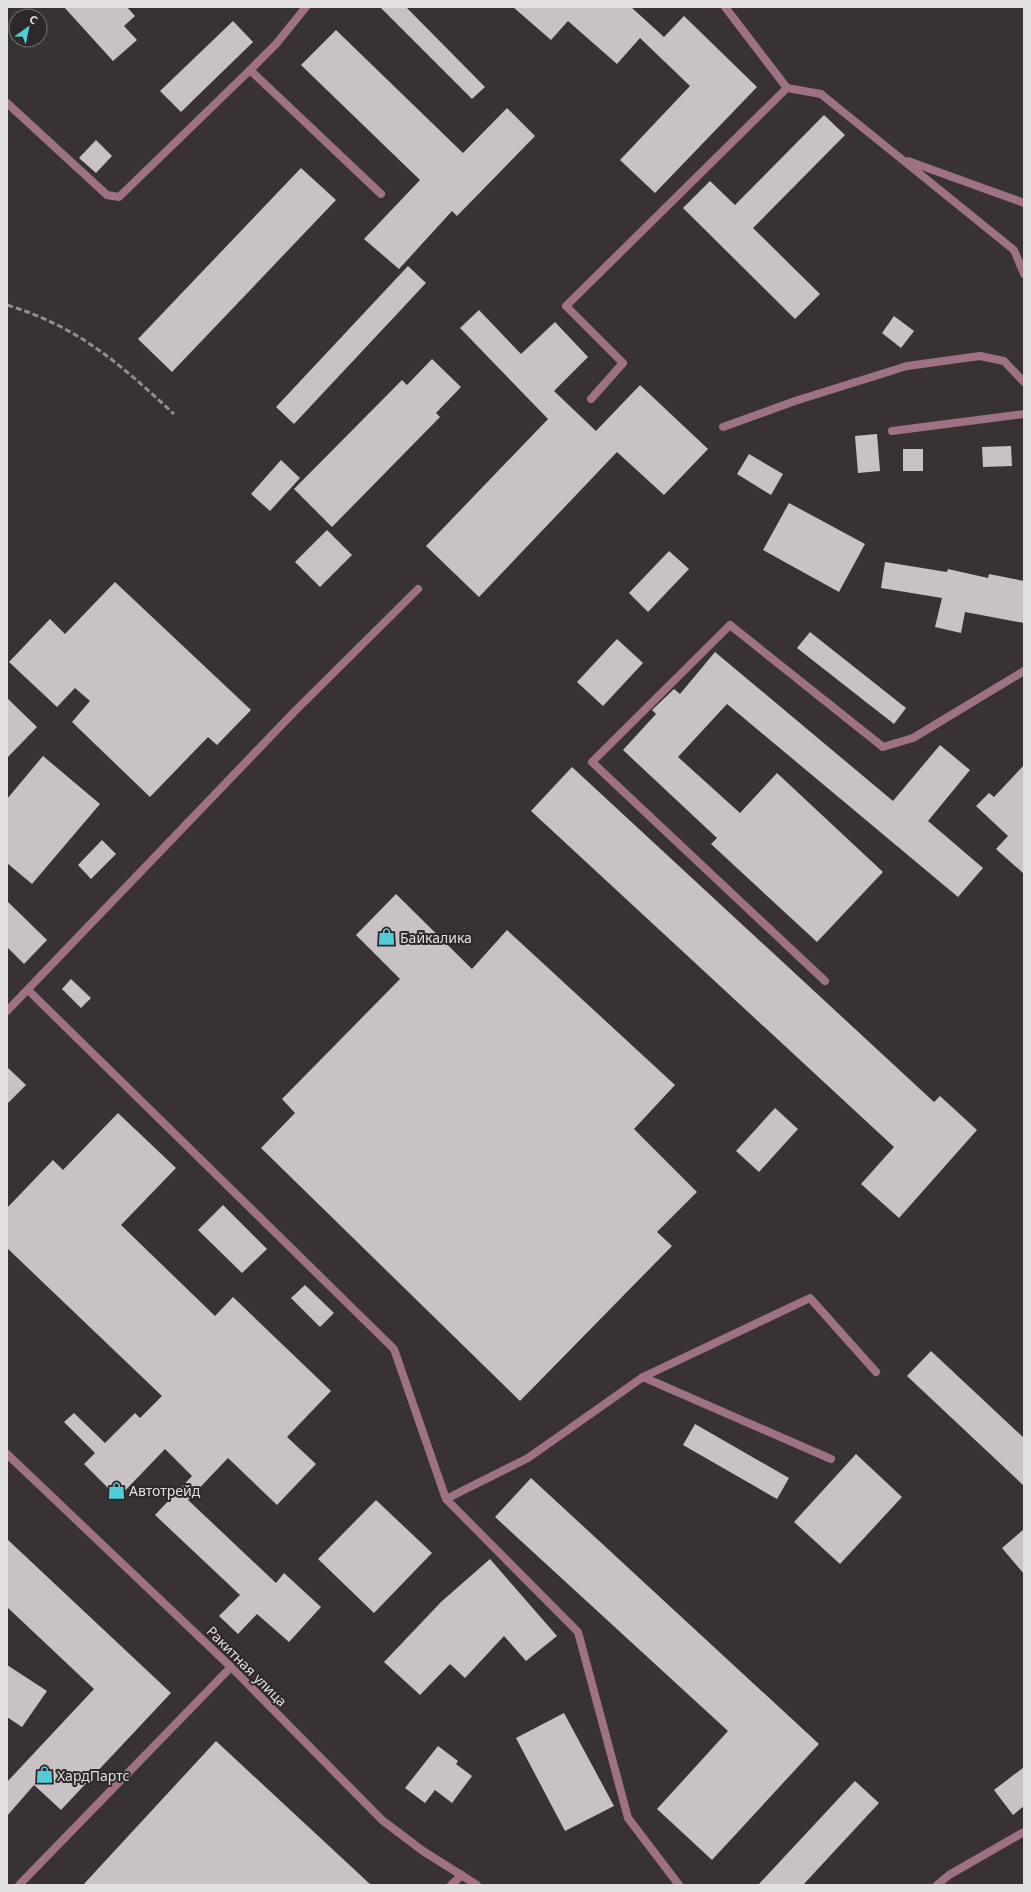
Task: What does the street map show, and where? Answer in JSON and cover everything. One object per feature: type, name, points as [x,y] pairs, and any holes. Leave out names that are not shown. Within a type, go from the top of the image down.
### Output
[{"type":"street","points":[[7,103],[107,195],[119,197],[276,44],[306,7]]},
{"type":"street","points":[[725,7],[787,88],[821,94],[1014,250],[1024,274]]},
{"type":"street","points":[[250,70],[381,194]]},
{"type":"street","points":[[591,399],[623,363],[566,306],[787,88]]},
{"type":"street","points":[[901,159],[1024,203]]},
{"type":"street","points":[[723,427],[795,401],[907,366],[980,356],[1004,361],[1024,382]]},
{"type":"street","points":[[892,431],[1024,414]]},
{"type":"street","points":[[7,1011],[295,712],[418,589]]},
{"type":"street","points":[[825,981],[592,762],[730,625],[883,746],[913,738],[1024,671]]},
{"type":"street","points":[[28,990],[394,1349],[446,1499],[578,1632],[628,1818],[679,1885]]},
{"type":"street","points":[[446,1499],[528,1458],[643,1377],[810,1298],[876,1372]]},
{"type":"street","points":[[643,1377],[831,1459]]},
{"type":"street","name":"Ракитная улица","points":[[7,1454],[231,1667],[382,1820],[422,1851],[477,1885]]},
{"type":"street","points":[[19,1885],[231,1667]]},
{"type":"street","points":[[937,1885],[950,1875],[1024,1832]]},
{"type":"street","points":[[451,1885],[462,1875]]},
{"type":"building","points":[[64,7],[127,7],[135,16],[124,26],[137,40],[113,61]]},
{"type":"building","points":[[380,7],[406,7],[485,87],[472,99]]},
{"type":"building","points":[[513,7],[631,7],[664,37],[684,16],[757,87],[655,193],[620,160],[690,86],[640,38],[617,64],[568,21],[551,40]]},
{"type":"building","points":[[233,21],[253,42],[181,112],[160,91]]},
{"type":"building","points":[[336,30],[463,153],[507,108],[535,136],[457,216],[452,211],[399,269],[364,239],[420,180],[301,65]]},
{"type":"building","points":[[824,115],[845,135],[753,228],[820,294],[795,319],[683,208],[710,181],[735,205]]},
{"type":"building","points":[[96,140],[112,156],[96,173],[79,158]]},
{"type":"building","points":[[301,168],[336,200],[172,372],[138,339]]},
{"type":"building","points":[[408,266],[426,283],[294,424],[276,407]]},
{"type":"building","points":[[479,310],[521,354],[555,322],[588,357],[554,391],[596,431],[640,385],[708,449],[664,495],[617,452],[479,597],[426,546],[548,419],[460,328]]},
{"type":"building","points":[[894,316],[914,331],[901,348],[882,333]]},
{"type":"building","points":[[432,359],[461,387],[436,413],[440,417],[332,527],[294,489],[402,380],[407,385]]},
{"type":"building","points":[[877,434],[880,471],[858,473],[855,436]]},
{"type":"building","points":[[1011,446],[1012,466],[983,467],[982,447]]},
{"type":"building","points":[[903,449],[923,449],[923,471],[903,471]]},
{"type":"building","points":[[749,454],[783,474],[771,495],[737,474]]},
{"type":"building","points":[[281,460],[300,478],[270,511],[251,494]]},
{"type":"building","points":[[789,503],[865,544],[839,592],[763,550]]},
{"type":"building","points":[[327,530],[352,555],[320,587],[295,562]]},
{"type":"building","points":[[669,551],[689,569],[648,612],[629,593]]},
{"type":"building","points":[[885,562],[947,572],[948,569],[988,578],[989,574],[1024,581],[1024,623],[965,612],[961,633],[935,627],[942,598],[881,588]]},
{"type":"building","points":[[115,582],[251,710],[217,745],[208,737],[150,797],[72,722],[90,701],[75,688],[57,707],[9,662],[50,619],[65,634]]},
{"type":"building","points":[[810,632],[906,708],[894,724],[797,648]]},
{"type":"building","points":[[617,639],[643,663],[603,706],[577,682]]},
{"type":"building","points":[[715,652],[893,801],[940,745],[970,770],[928,821],[983,868],[958,897],[727,704],[678,757],[740,813],[777,773],[883,872],[817,942],[711,844],[717,838],[623,750],[656,714],[652,710],[674,689],[680,694]]},
{"type":"building","points":[[7,698],[37,727],[7,758]]},
{"type":"building","points":[[43,756],[100,804],[32,884],[7,863],[7,799]]},
{"type":"building","points":[[1024,765],[1024,874],[996,849],[1008,836],[976,806],[989,793],[994,797]]},
{"type":"building","points":[[572,767],[934,1102],[940,1096],[977,1130],[899,1218],[861,1184],[894,1147],[531,811]]},
{"type":"building","points":[[102,840],[116,854],[91,879],[78,865]]},
{"type":"building","points":[[396,894],[472,969],[507,930],[675,1085],[634,1129],[697,1192],[657,1232],[672,1246],[520,1401],[261,1148],[295,1113],[282,1099],[400,979],[356,935]]},
{"type":"building","points":[[7,901],[47,940],[24,964],[7,947]]},
{"type":"building","points":[[71,979],[91,998],[81,1008],[62,989]]},
{"type":"building","points":[[7,1067],[26,1085],[7,1104]]},
{"type":"building","points":[[775,1108],[798,1129],[759,1172],[736,1151]]},
{"type":"building","points":[[118,1113],[176,1168],[121,1225],[215,1316],[233,1297],[331,1391],[287,1437],[316,1464],[277,1505],[228,1458],[188,1500],[276,1583],[284,1573],[321,1607],[289,1642],[257,1614],[238,1634],[219,1616],[240,1595],[155,1515],[192,1476],[165,1449],[118,1498],[84,1464],[95,1453],[64,1422],[74,1413],[105,1443],[135,1413],[140,1418],[162,1396],[7,1248],[7,1208],[53,1160],[63,1170]]},
{"type":"building","points":[[223,1205],[267,1249],[242,1273],[198,1230]]},
{"type":"building","points":[[305,1285],[334,1313],[320,1327],[291,1298]]},
{"type":"building","points":[[931,1351],[1024,1438],[1024,1486],[907,1376]]},
{"type":"building","points":[[695,1424],[789,1478],[777,1499],[683,1445]]},
{"type":"building","points":[[856,1454],[902,1497],[840,1564],[794,1522]]},
{"type":"building","points":[[531,1478],[819,1744],[712,1860],[657,1809],[728,1731],[495,1517]]},
{"type":"building","points":[[376,1500],[432,1553],[374,1613],[318,1559]]},
{"type":"building","points":[[1024,1529],[1024,1574],[1002,1548]]},
{"type":"building","points":[[7,1539],[171,1693],[61,1810],[34,1785],[7,1816],[7,1782],[94,1689],[7,1607]]},
{"type":"building","points":[[490,1559],[557,1636],[526,1661],[504,1636],[465,1678],[450,1664],[420,1695],[384,1662],[441,1602]]},
{"type":"building","points":[[7,1665],[47,1691],[22,1727],[7,1717]]},
{"type":"building","points":[[564,1713],[614,1806],[565,1831],[516,1738]]},
{"type":"building","points":[[216,1741],[371,1885],[83,1885]]},
{"type":"building","points":[[438,1746],[458,1761],[456,1764],[472,1776],[452,1803],[435,1790],[425,1803],[405,1788]]},
{"type":"building","points":[[1024,1767],[1024,1806],[1013,1815],[994,1790]]},
{"type":"building","points":[[855,1781],[879,1803],[803,1885],[758,1885]]},
{"type":"railway","points":[[7,305],[56,324],[97,349],[135,379],[174,414]]},
{"type":"place","name":"Байкалика","points":[[387,937]]},
{"type":"place","name":"Автотрейд","points":[[116,1490]]},
{"type":"place","name":"ХардПартс","points":[[44,1775]]}]
